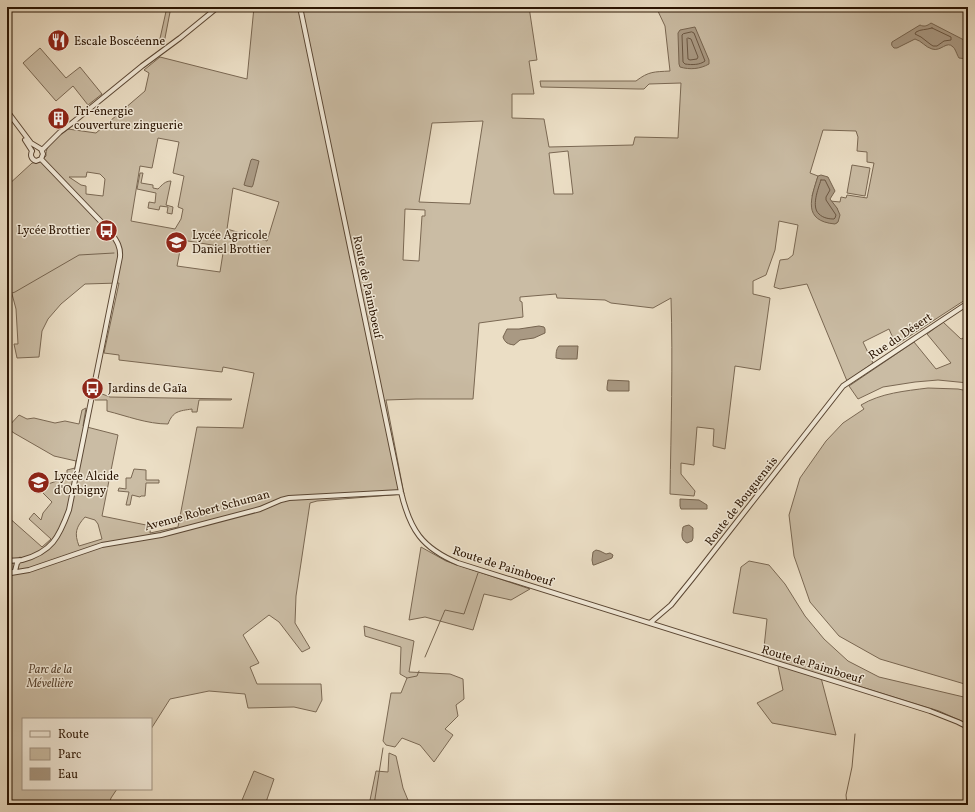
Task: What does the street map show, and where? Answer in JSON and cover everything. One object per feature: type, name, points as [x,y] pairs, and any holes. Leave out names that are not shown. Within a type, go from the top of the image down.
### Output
[{"type":"street","points":[[7,111],[30,144],[40,149],[44,154],[38,161],[32,159],[30,155],[34,148],[40,149],[142,66],[186,34],[218,7]]},
{"type":"street","name":"Route de Paimboeuf","points":[[300,7],[401,492],[407,515],[414,529],[427,546],[441,556],[458,563],[930,711],[968,727]]},
{"type":"street","points":[[7,116],[32,151]]},
{"type":"street","points":[[7,561],[20,560],[33,556],[42,552],[53,543],[69,510],[120,257],[118,242],[110,231],[41,159]]},
{"type":"street","name":"Rue du Désert","points":[[843,386],[968,303]]},
{"type":"street","name":"Route de Bouguenais","points":[[650,623],[671,605],[843,386]]},
{"type":"street","name":"Avenue Robert Schuman","points":[[9,572],[22,571],[41,566],[102,545],[161,535],[260,508],[289,498],[401,492]]},
{"type":"street","points":[[9,572],[15,571],[20,560]]},
{"type":"street","points":[[12,561],[15,563],[16,567],[22,571]]},
{"type":"green space","points":[[167,7],[171,7],[164,43],[159,43]]},
{"type":"green space","name":"Parc de la Mévellière","points":[[254,7],[529,7],[537,60],[529,61],[534,94],[512,94],[512,118],[544,119],[549,147],[633,145],[635,137],[678,138],[681,83],[649,84],[644,89],[638,89],[541,87],[540,81],[636,81],[645,75],[670,71],[665,26],[656,7],[968,7],[968,298],[896,345],[889,329],[863,342],[873,363],[847,381],[807,284],[780,289],[774,287],[780,260],[788,259],[793,255],[798,225],[779,221],[775,250],[766,275],[753,281],[753,294],[770,298],[760,370],[735,366],[725,449],[713,446],[714,429],[697,427],[694,465],[681,463],[681,474],[695,491],[694,496],[670,494],[672,372],[671,298],[653,308],[611,303],[605,300],[557,298],[556,294],[520,297],[520,301],[522,302],[523,317],[479,323],[473,399],[386,400],[404,494],[317,501],[310,503],[296,596],[295,623],[310,648],[302,652],[279,622],[269,615],[243,635],[259,663],[250,667],[257,684],[321,684],[322,700],[316,712],[294,707],[248,708],[245,694],[209,691],[170,699],[152,727],[152,718],[22,718],[22,790],[116,790],[111,798],[109,805],[7,805],[7,516],[42,547],[51,539],[29,519],[34,513],[41,520],[43,513],[52,502],[41,491],[42,486],[60,480],[59,474],[67,473],[67,470],[75,468],[76,461],[54,456],[7,428],[19,415],[27,419],[34,418],[55,423],[65,421],[79,424],[82,410],[86,408],[83,426],[118,435],[102,516],[151,526],[150,533],[178,527],[197,427],[243,428],[254,373],[223,367],[222,372],[119,360],[119,355],[104,353],[119,283],[85,284],[61,304],[48,319],[42,331],[39,357],[17,358],[14,344],[18,344],[16,309],[12,294],[7,295],[7,242],[10,241],[7,186],[32,163],[40,162],[46,156],[46,151],[50,144],[68,129],[96,133],[145,91],[149,73],[144,70],[160,57],[247,79]],"holes":[[[483,121],[470,204],[419,202],[432,123]],[[823,130],[856,131],[858,137],[857,151],[867,152],[867,162],[874,163],[867,198],[847,195],[846,198],[841,197],[840,202],[830,201],[837,208],[837,223],[833,223],[812,196],[818,176],[810,173]],[[158,138],[179,142],[173,173],[184,176],[178,207],[183,209],[181,219],[175,229],[131,221],[140,166],[152,168]],[[568,151],[573,194],[554,194],[549,153]],[[87,172],[100,174],[105,179],[103,196],[86,194],[86,186],[81,185],[69,177],[86,177]],[[233,188],[279,202],[267,241],[227,229]],[[405,209],[425,210],[425,216],[422,216],[419,261],[403,260]],[[182,240],[224,247],[220,272],[177,266]],[[85,517],[95,520],[98,524],[102,539],[79,546],[76,534]]]},
{"type":"green space","points":[[40,48],[66,78],[80,67],[102,94],[88,105],[73,86],[56,101],[23,63]]},
{"type":"green space","points":[[852,165],[870,168],[865,196],[847,193]]},
{"type":"green space","points":[[140,173],[143,173],[141,183],[153,185],[153,188],[158,189],[165,182],[171,181],[166,205],[173,207],[172,214],[167,213],[168,207],[160,206],[159,210],[148,208],[149,202],[155,203],[156,193],[137,189]]},
{"type":"green space","points":[[943,322],[961,339],[968,336],[968,383],[938,380],[915,382],[883,387],[858,399],[849,386],[914,342],[936,369],[951,363],[927,334]]},
{"type":"green space","points":[[928,388],[958,389],[968,391],[968,685],[880,659],[839,636],[810,602],[794,556],[789,515],[800,478],[826,441],[843,423],[864,409],[861,405],[893,393]]},
{"type":"green space","points":[[97,392],[110,397],[232,399],[199,400],[197,412],[192,412],[192,409],[180,411],[172,416],[168,424],[160,424],[107,411],[107,400],[95,400]]},
{"type":"green space","points":[[134,469],[146,470],[146,480],[159,480],[159,483],[146,483],[145,496],[140,497],[132,495],[130,505],[126,505],[129,492],[118,491],[119,488],[126,489],[126,478],[131,478]]},
{"type":"green space","points":[[421,547],[446,561],[530,589],[511,600],[484,594],[473,630],[425,617],[409,620]]},
{"type":"green space","points":[[749,561],[769,565],[785,584],[805,616],[824,639],[848,661],[879,677],[968,698],[968,724],[939,711],[820,674],[836,735],[772,723],[757,703],[783,690],[777,661],[763,657],[767,619],[733,613],[741,567]]},
{"type":"green space","points":[[364,626],[414,641],[409,672],[450,674],[463,679],[464,699],[456,705],[458,716],[445,729],[453,735],[434,762],[420,745],[402,738],[395,747],[386,745],[383,741],[391,693],[401,693],[407,678],[400,674],[401,647],[365,636]]},
{"type":"green space","points":[[389,753],[396,756],[403,788],[410,805],[369,805],[376,771],[388,772]]},
{"type":"green space","points":[[254,771],[274,779],[265,805],[240,805]]},
{"type":"water","points":[[931,23],[968,43],[968,58],[959,58],[951,45],[946,45],[938,49],[932,49],[915,39],[897,48],[892,46],[892,42],[920,25],[926,26]]},
{"type":"water","points":[[695,27],[709,60],[709,64],[695,68],[680,67],[678,33],[680,30]]},
{"type":"water","points":[[252,159],[259,161],[252,187],[244,185]]},
{"type":"water","points":[[821,175],[828,177],[835,191],[830,199],[840,215],[838,222],[835,224],[825,222],[817,218],[813,213],[813,192],[818,176]]},
{"type":"water","points":[[539,326],[544,327],[545,333],[534,338],[520,340],[514,345],[507,343],[503,337],[507,329]]},
{"type":"water","points":[[559,346],[578,346],[577,359],[556,358]]},
{"type":"water","points":[[608,380],[629,381],[629,391],[607,390]]},
{"type":"water","points":[[680,499],[699,500],[707,505],[707,509],[681,509]]},
{"type":"water","points":[[689,525],[693,528],[693,538],[692,541],[687,543],[682,538],[682,532],[683,527]]},
{"type":"water","points":[[596,550],[606,554],[610,553],[613,555],[612,558],[593,565],[593,552]]},
{"type":"waterway","points":[[7,295],[15,292],[79,255],[114,253]]},
{"type":"waterway","points":[[425,657],[445,610],[464,614],[478,573]]},
{"type":"waterway","points":[[407,678],[417,676],[419,671]]},
{"type":"waterway","points":[[847,805],[846,795],[852,767],[855,734]]},
{"type":"waterway","points":[[374,805],[383,748]]},
{"type":"place","name":"Escale Boscéenne","points":[[58,41]]},
{"type":"place","name":"Tri-énergie couverture zinguerie","points":[[58,118]]},
{"type":"place","name":"Lycée Brottier","points":[[106,230]]},
{"type":"place","name":"Lycée Agricole Daniel Brottier","points":[[176,242]]},
{"type":"place","name":"Jardins de Gaïa","points":[[93,388]]},
{"type":"place","name":"Lycée Alcide d'Orbigny","points":[[39,483]]}]
